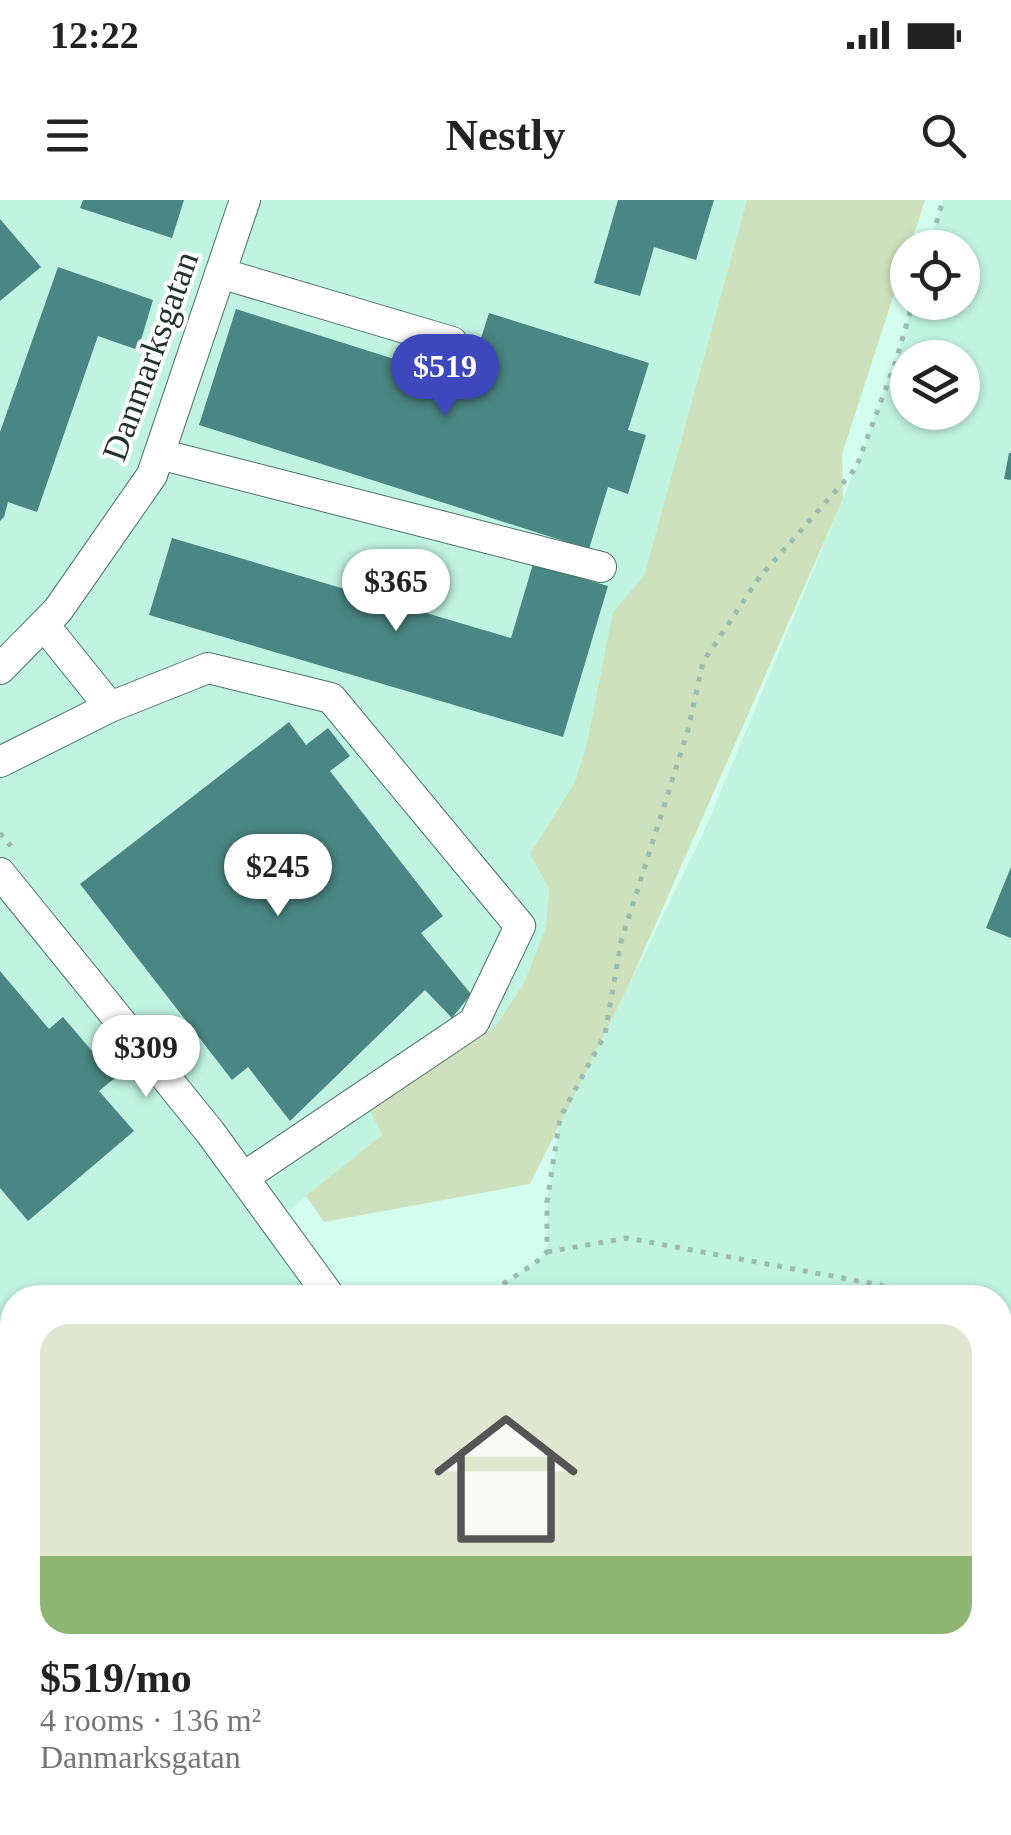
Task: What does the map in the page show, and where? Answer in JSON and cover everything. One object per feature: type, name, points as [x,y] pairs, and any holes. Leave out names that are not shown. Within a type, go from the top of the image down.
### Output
[{"type":"street","name":"Danmarksgatan","points":[[0,670],[58,610],[152,475],[245,200]]},
{"type":"street","points":[[220,272],[452,342]]},
{"type":"street","points":[[159,454],[601,567]]},
{"type":"street","points":[[44,625],[110,706]]},
{"type":"street","points":[[0,762],[110,706],[208,668],[331,698],[520,926],[474,1022],[244,1178]]},
{"type":"street","points":[[0,873],[210,1132],[322,1285]]},
{"type":"path","points":[[934,230],[942,200]]},
{"type":"path","points":[[548,1252],[547,1202],[560,1118],[606,1034],[621,942],[688,730],[703,662],[759,578],[856,468],[908,320]]},
{"type":"path","points":[[502,1285],[548,1252],[627,1238],[880,1285]]},
{"type":"shaded area","points":[[0,200],[747,200],[644,576],[614,612],[575,782],[530,854],[549,889],[546,927],[524,983],[495,1027],[370,1107],[382,1135],[276,1221],[322,1285],[0,1285]]},
{"type":"shaded area","points":[[747,200],[925,200],[915,230],[890,230],[890,306],[842,454],[843,499],[627,989],[530,1184],[324,1222],[306,1196],[382,1135],[369,1108],[495,1027],[524,983],[546,927],[549,889],[530,854],[575,782],[587,743],[613,612],[644,576]]},
{"type":"shaded area","points":[[943,200],[1011,200],[1011,1285],[500,1285],[547,1252],[547,1202],[560,1118],[703,834],[890,377],[890,430],[980,430],[980,340],[902,340],[908,320],[980,320],[980,230],[934,230]]},
{"type":"building","points":[[83,200],[184,200],[172,238],[80,208]]},
{"type":"building","points":[[618,200],[714,200],[696,260],[654,247],[640,296],[594,283]]},
{"type":"building","points":[[0,219],[41,267],[0,301]]},
{"type":"building","points":[[58,267],[153,300],[138,350],[98,336],[37,512],[8,502],[0,521],[0,432]]},
{"type":"building","points":[[236,309],[467,382],[489,313],[649,363],[628,430],[646,435],[628,494],[608,487],[589,549],[199,425]]},
{"type":"building","points":[[1011,453],[1011,480],[1004,479]]},
{"type":"building","points":[[172,538],[511,638],[533,564],[608,586],[563,737],[149,615]]},
{"type":"building","points":[[289,722],[306,745],[328,728],[350,756],[330,771],[443,916],[421,933],[471,994],[452,1018],[425,990],[290,1121],[248,1067],[232,1080],[80,884]]},
{"type":"building","points":[[1011,867],[1011,938],[986,928]]},
{"type":"building","points":[[0,971],[49,1029],[63,1017],[115,1078],[99,1091],[134,1131],[28,1221],[0,1188]]}]
